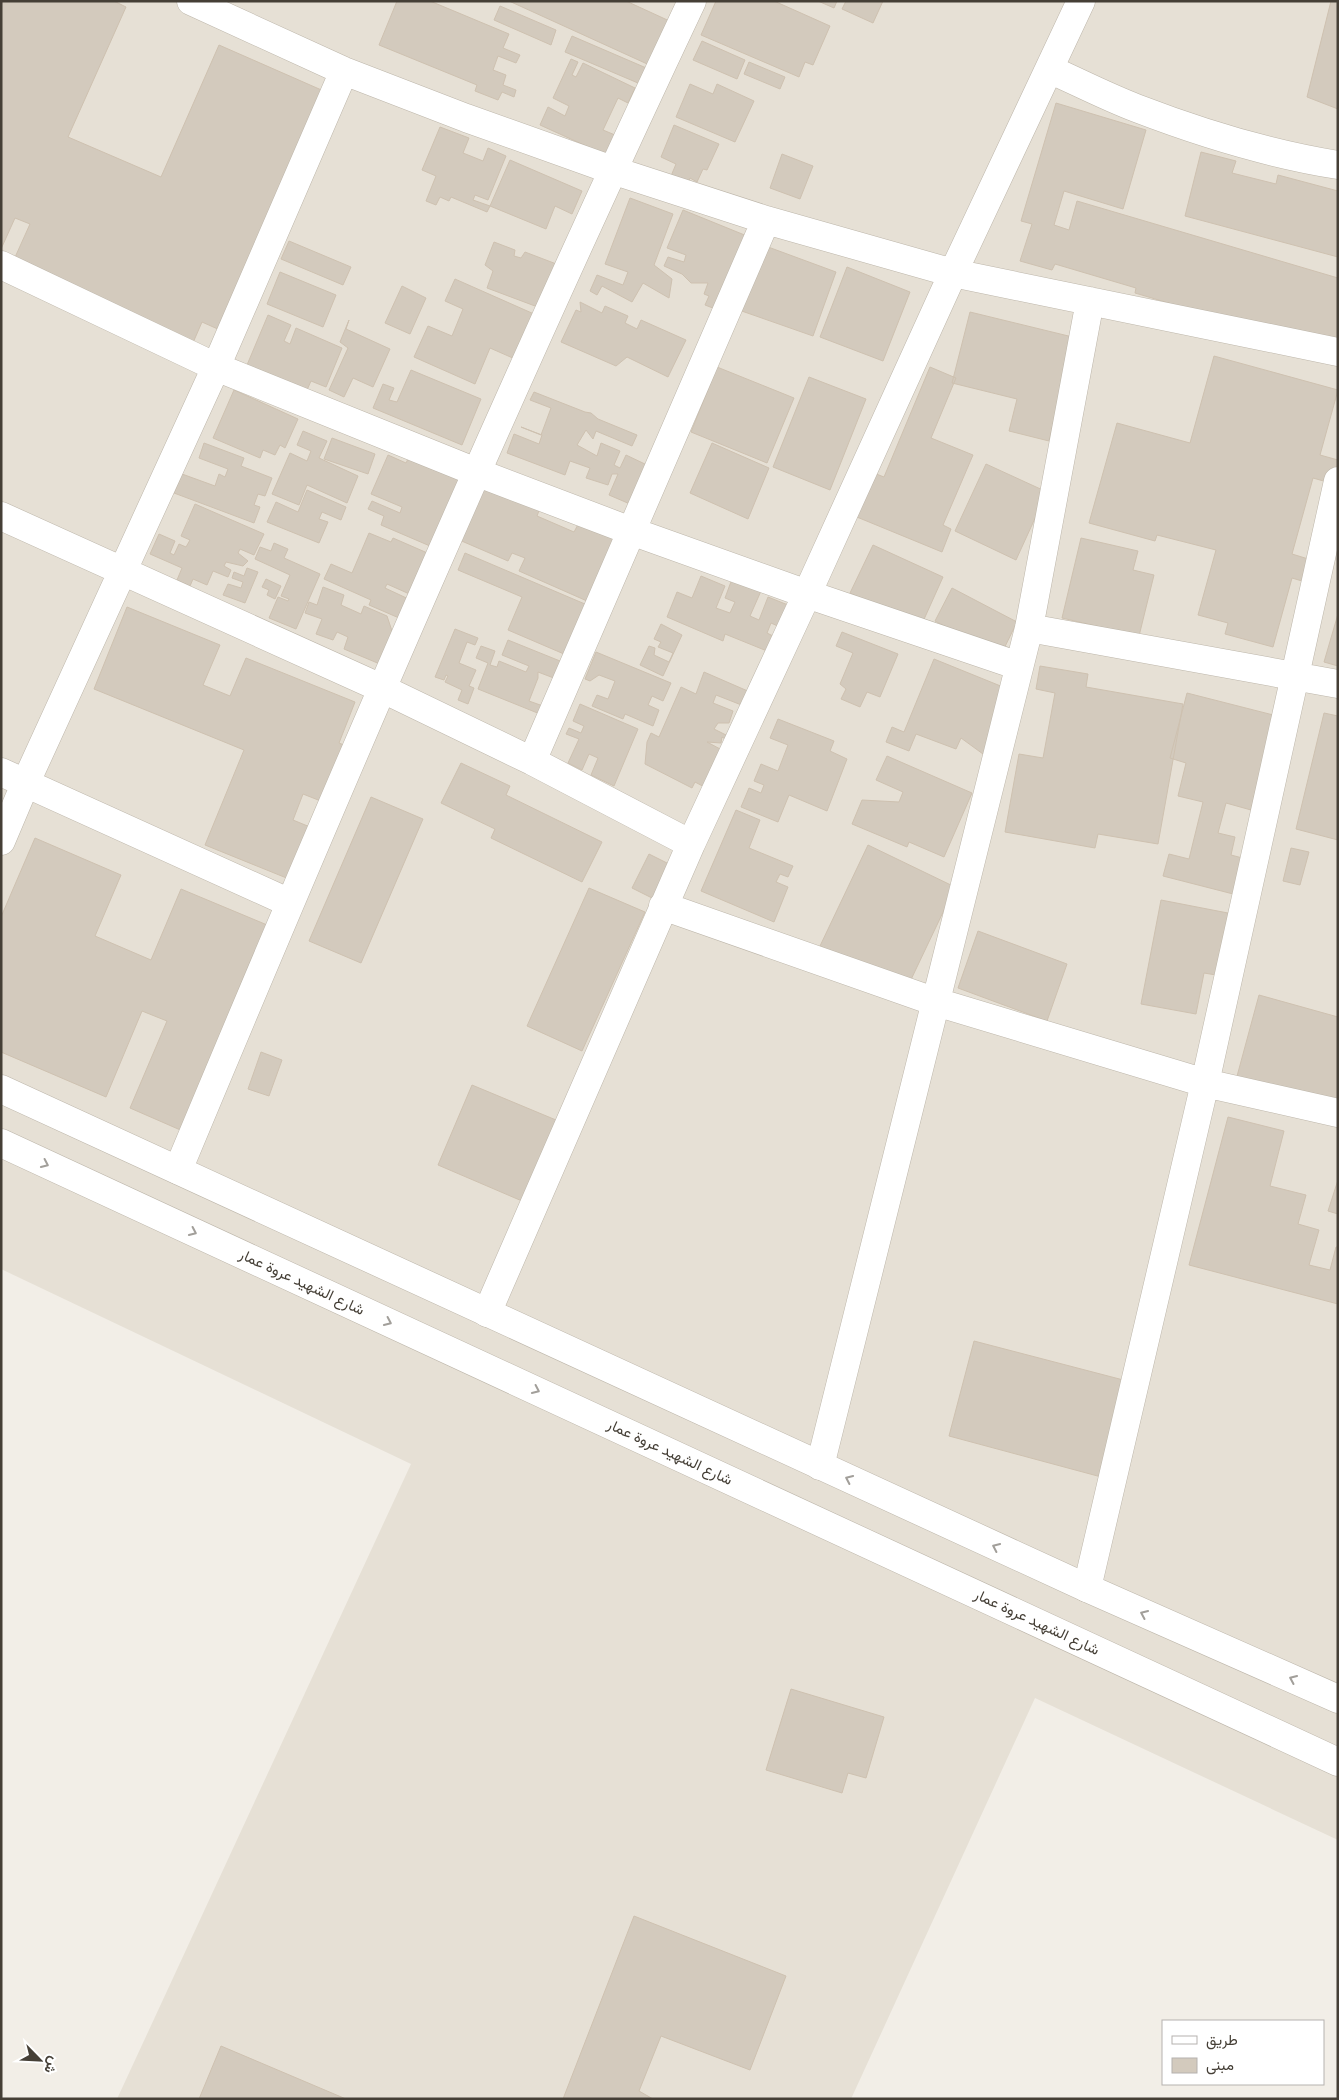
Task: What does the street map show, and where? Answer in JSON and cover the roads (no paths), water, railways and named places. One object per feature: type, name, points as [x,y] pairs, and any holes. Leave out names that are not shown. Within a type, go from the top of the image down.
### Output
[{"type":"street","points":[[191,1],[344,70],[466,118],[612,170],[766,220],[952,274],[1338,352]]},
{"type":"street","points":[[178,1170],[381,688],[612,170],[692,1]]},
{"type":"street","points":[[487,1313],[691,844],[952,274],[1081,1]]},
{"type":"street","points":[[1050,69],[1135,108],[1224,138],[1338,165]]},
{"type":"street","points":[[1,841],[26,782],[216,367],[344,70]]},
{"type":"street","points":[[532,761],[766,220]]},
{"type":"street","points":[[1,265],[216,367],[476,472],[631,531],[807,594],[1020,666]]},
{"type":"street","points":[[820,1466],[1029,628],[1090,301]]},
{"type":"street","points":[[1087,1588],[1205,1083],[1338,481]]},
{"type":"street","points":[[1,516],[381,688],[532,761],[691,844]]},
{"type":"street","points":[[1029,628],[1338,684]]},
{"type":"street","points":[[1,772],[290,903]]},
{"type":"street","points":[[663,906],[936,1002],[1205,1083],[1338,1113]]},
{"type":"street","points":[[1,1089],[1087,1588],[1338,1699]]},
{"type":"street","name":"شارع الشهيد عروة عمار","points":[[1,1143],[1338,1762]]}]
